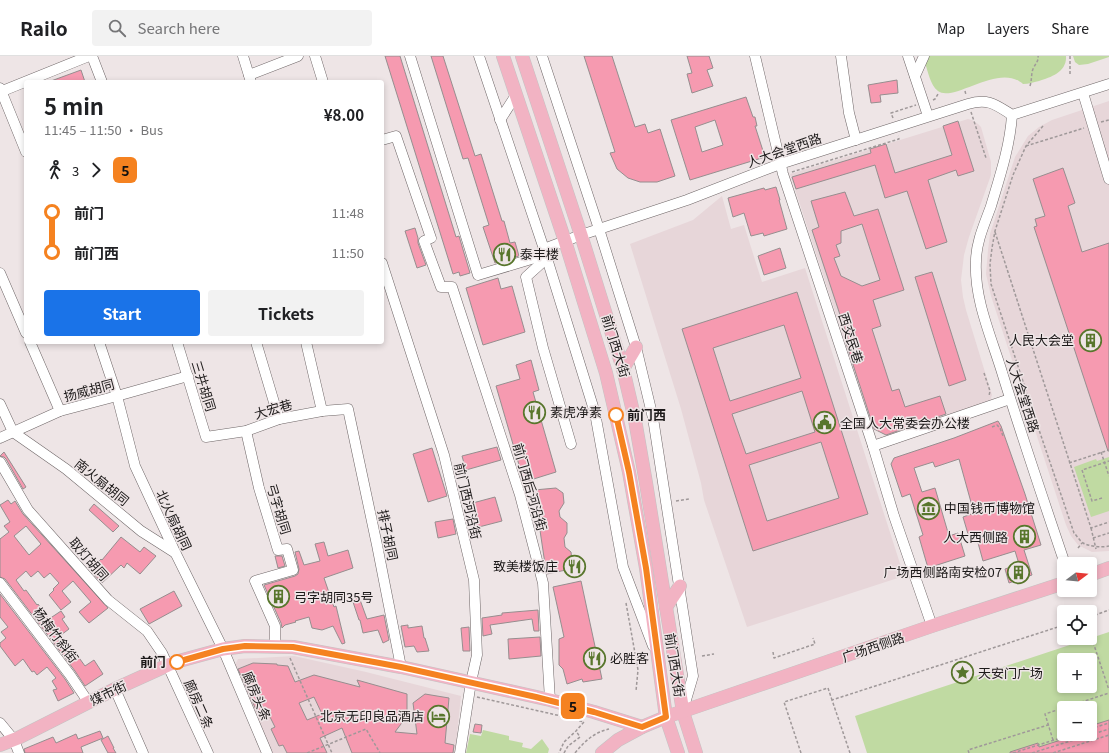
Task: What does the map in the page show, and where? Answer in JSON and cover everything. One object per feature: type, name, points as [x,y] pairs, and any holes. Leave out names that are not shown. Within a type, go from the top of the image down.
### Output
[{"type":"main road","name":"前门西大街","points":[[503,56],[565,241],[606,372],[629,472],[646,568],[666,717],[678,753]]},
{"type":"main road","name":"前门西大街","points":[[522,56],[623,369],[635,420],[652,516],[683,712]]},
{"type":"main road","points":[[623,369],[636,347]]},
{"type":"main road","points":[[1097,572],[1109,568]]},
{"type":"main road","name":"广场西侧路","points":[[602,753],[618,740],[642,727],[666,717],[932,626],[1057,585]]},
{"type":"main road","points":[[666,607],[680,586]]},
{"type":"main road","name":"煤市街","points":[[0,745],[14,740],[168,665],[223,649],[245,646],[293,647],[401,667],[550,700],[642,727]]},
{"type":"main road","points":[[683,712],[696,753]]},
{"type":"street","points":[[27,80],[91,56],[101,80]]},
{"type":"street","points":[[243,56],[250,79],[298,56]]},
{"type":"street","points":[[314,56],[322,80]]},
{"type":"street","points":[[410,56],[478,275],[538,257],[545,253]]},
{"type":"street","name":"前门西大街","points":[[479,56],[545,253],[595,413],[623,567],[659,663]]},
{"type":"street","name":"前门西大街","points":[[542,56],[636,347],[653,418],[693,676],[683,712]]},
{"type":"street","name":"西交民巷","points":[[755,56],[780,164],[873,446],[894,516],[932,626]]},
{"type":"street","points":[[840,56],[849,113],[856,140]]},
{"type":"street","points":[[908,56],[928,116]]},
{"type":"street","points":[[915,76],[924,56]]},
{"type":"street","points":[[24,81],[0,90],[24,147]]},
{"type":"street","points":[[1012,115],[1109,84]]},
{"type":"street","points":[[1082,93],[1109,179]]},
{"type":"street","points":[[500,120],[516,95]]},
{"type":"street","name":"人大会堂西路","points":[[545,253],[565,241],[688,200],[780,164],[968,104],[986,101],[995,104],[1012,115],[1009,143],[980,237],[976,259],[976,279],[980,305],[1063,557]]},
{"type":"street","name":"前门西后河沿街","points":[[384,139],[396,136],[431,238],[424,241],[441,287],[452,287],[520,495],[543,583],[550,700]]},
{"type":"street","points":[[545,253],[526,277],[543,348],[571,444]]},
{"type":"street","name":"前门西河沿街","points":[[384,269],[444,455],[474,580],[477,655],[471,682],[460,753]]},
{"type":"street","points":[[0,273],[24,328]]},
{"type":"street","points":[[31,344],[60,411]]},
{"type":"street","name":"北火扇胡同","points":[[99,344],[117,396],[135,466],[174,552],[223,649]]},
{"type":"street","name":"三井胡同","points":[[178,344],[206,437]]},
{"type":"street","points":[[257,344],[279,419]]},
{"type":"street","points":[[306,344],[322,411]]},
{"type":"street","name":"扬威胡同","points":[[0,438],[60,411],[188,376]]},
{"type":"street","points":[[873,446],[1010,399]]},
{"type":"street","points":[[0,404],[13,432]]},
{"type":"street","name":"大宏巷","points":[[206,437],[246,431],[279,419],[322,411],[348,409]]},
{"type":"street","name":"排子胡同","points":[[348,409],[401,667]]},
{"type":"street","name":"弓字胡同","points":[[246,431],[259,488],[278,550],[287,549],[293,570],[255,581],[275,626],[280,647]]},
{"type":"street","name":"南火扇胡同","points":[[13,432],[66,469],[141,531],[174,552]]},
{"type":"street","name":"取灯胡同","points":[[0,462],[28,510],[108,600],[147,631],[162,652],[168,665]]},
{"type":"street","name":"杨梅竹斜街","points":[[0,583],[70,675],[89,703]]},
{"type":"street","name":"廊房头条","points":[[223,649],[267,753]]},
{"type":"street","name":"廊房二条","points":[[168,665],[208,753]]},
{"type":"street","points":[[115,690],[142,753]]},
{"type":"street","points":[[0,723],[14,740],[19,753]]},
{"type":"path","points":[[1030,86],[1032,83],[1033,70],[1038,56]]},
{"type":"path","points":[[1070,56],[1070,74]]},
{"type":"path","points":[[965,92],[986,158]]},
{"type":"path","points":[[1026,146],[1109,120]]},
{"type":"path","points":[[1043,126],[1026,146],[1013,174],[995,231],[990,264],[991,284],[1074,533],[1082,543],[1096,546],[1109,546]]},
{"type":"path","points":[[995,231],[1091,528],[1096,549]]},
{"type":"path","points":[[984,373],[990,391],[988,398]]},
{"type":"path","points":[[992,427],[996,425],[999,426],[1003,436]]},
{"type":"path","points":[[1069,463],[1109,450]]},
{"type":"path","points":[[1101,452],[1109,476]]},
{"type":"path","points":[[1102,498],[1092,501],[1082,470],[1109,461]]},
{"type":"path","points":[[1091,528],[1109,522]]},
{"type":"path","points":[[1093,538],[1109,533]]},
{"type":"path","points":[[1078,548],[1082,543]]},
{"type":"path","points":[[626,601],[638,670],[636,691]]},
{"type":"path","points":[[1097,614],[1109,610]]},
{"type":"path","points":[[832,700],[1057,627]]},
{"type":"path","points":[[772,652],[774,658],[815,644],[813,638]]},
{"type":"path","points":[[1053,740],[1044,714],[1109,692],[1094,645]]},
{"type":"path","points":[[280,647],[332,753]]},
{"type":"path","points":[[702,656],[714,654]]},
{"type":"path","points":[[800,753],[784,702],[828,688],[850,753]]},
{"type":"path","points":[[559,753],[564,742],[584,722]]},
{"type":"path","points":[[1097,727],[1109,723]]},
{"type":"path","points":[[969,753],[968,750],[1048,724]]},
{"type":"path","points":[[575,753],[584,743],[598,732],[611,728]]},
{"type":"path","points":[[307,753],[366,729],[380,753]]},
{"type":"path","points":[[1032,753],[1109,730]]},
{"type":"path","points":[[564,753],[568,746],[580,737],[576,731]]},
{"type":"path","points":[[1053,753],[1109,735]]},
{"type":"path","points":[[1013,753],[1057,739]]},
{"type":"shaded area","points":[[1109,101],[1109,551],[1092,552],[1078,545],[1071,536],[1066,525],[991,296],[986,274],[990,234],[1015,157],[1028,136],[1039,127],[1052,120]]},
{"type":"shaded area","points":[[968,119],[972,120],[981,127],[991,162],[991,175],[969,237],[964,255],[961,280],[966,310],[992,395],[990,401],[891,436],[885,435],[873,425],[870,418],[790,174]]},
{"type":"shaded area","points":[[722,196],[731,229],[744,225],[762,282],[805,268],[904,576],[747,627],[704,500],[701,483],[681,409],[630,244],[693,220]]},
{"type":"shaded area","points":[[294,656],[366,672],[461,696],[455,753],[270,753],[234,667],[238,659]]},
{"type":"green space","points":[[929,56],[1066,56],[1066,62],[1061,70],[1053,76],[1039,81],[1023,84],[1013,78],[1002,78],[990,80],[955,92],[945,93],[938,91],[931,82],[925,63]]},
{"type":"green space","points":[[1073,56],[1109,57],[1088,64],[1079,65],[1075,62]]},
{"type":"green space","points":[[1109,457],[1109,511],[1091,517],[1074,467],[1096,459],[1097,461]]},
{"type":"green space","points":[[1109,632],[1109,753],[867,753],[855,716],[1070,645],[1097,645],[1097,636]]},
{"type":"green space","points":[[483,730],[509,736],[509,740],[523,743],[522,747],[531,749],[542,739],[549,749],[548,753],[466,753],[470,734],[481,736]]},
{"type":"building","points":[[385,56],[400,56],[456,237],[459,236],[470,273],[460,276],[459,272],[453,274]]},
{"type":"building","points":[[431,56],[443,56],[475,156],[481,154],[510,243],[515,242],[519,256],[495,263],[483,227],[489,225],[468,158],[463,159]]},
{"type":"building","points":[[584,56],[612,56],[635,127],[645,124],[648,133],[660,129],[675,176],[657,182],[640,182],[628,178],[617,169],[610,153],[615,152]]},
{"type":"building","points":[[687,56],[709,56],[713,68],[707,70],[713,86],[692,93],[687,74],[692,73]]},
{"type":"building","points":[[81,70],[84,80],[54,80]]},
{"type":"building","points":[[897,80],[898,93],[880,95],[881,102],[871,103],[868,85]]},
{"type":"building","points":[[746,97],[753,117],[755,117],[757,126],[755,126],[765,157],[690,180],[671,120]],"holes":[[[715,120],[723,145],[702,152],[695,127]]]},
{"type":"building","points":[[958,121],[974,171],[958,176],[956,170],[928,180],[947,242],[926,249],[907,191],[885,198],[875,165],[796,189],[792,177],[871,153],[870,149],[886,144],[895,173],[952,155],[943,126]]},
{"type":"building","name":"人民大会堂","points":[[1063,168],[1075,203],[1068,206],[1082,252],[1109,243],[1109,451],[1034,227],[1037,226],[1035,219],[1045,216],[1033,179]]},
{"type":"building","points":[[776,187],[787,229],[764,236],[763,233],[751,236],[744,213],[733,217],[728,198],[764,188],[765,190]]},
{"type":"building","points":[[845,192],[854,216],[878,209],[904,290],[873,300],[881,326],[872,329],[892,391],[899,389],[905,407],[940,396],[946,414],[886,435],[874,429],[846,343],[849,342],[812,230],[819,227],[811,201]],"holes":[[[862,224],[880,280],[862,286],[841,276],[834,258],[840,256],[836,245],[841,243],[841,231]]]},
{"type":"building","points":[[415,228],[418,243],[426,265],[417,268],[405,231]]},
{"type":"building","points":[[780,248],[786,268],[764,275],[758,256]]},
{"type":"building","points":[[932,272],[966,380],[949,386],[915,277]]},
{"type":"building","points":[[498,278],[501,289],[512,286],[525,332],[483,345],[466,288]]},
{"type":"building","name":"全国人大常委会办公楼","points":[[797,292],[868,514],[753,551],[682,329]],"holes":[[[784,325],[801,378],[730,401],[713,348]],[[802,391],[815,432],[746,454],[732,414]],[[821,442],[839,498],[767,521],[749,465]]]},
{"type":"building","points":[[531,360],[539,390],[533,392],[556,472],[524,482],[496,386],[520,379],[516,365]]},
{"type":"building","points":[[998,421],[1025,494],[1041,545],[1024,550],[1032,575],[1009,583],[1005,569],[1019,564],[1015,551],[983,561],[975,532],[968,534],[963,517],[974,513],[959,459],[935,467],[933,462],[914,468],[922,492],[935,488],[949,536],[958,533],[965,556],[928,568],[919,537],[923,535],[910,494],[902,497],[891,464],[894,458],[954,438]]},
{"type":"building","points":[[497,447],[501,460],[466,470],[462,456]]},
{"type":"building","points":[[432,448],[447,496],[428,502],[413,454]]},
{"type":"building","points":[[4,452],[26,487],[23,489],[6,459],[0,456]]},
{"type":"building","points":[[556,488],[563,493],[564,503],[559,511],[560,517],[567,523],[567,533],[564,538],[565,547],[571,552],[572,561],[566,570],[547,574],[534,490]]},
{"type":"building","points":[[495,497],[502,521],[475,528],[469,504]]},
{"type":"building","points":[[8,500],[11,504],[15,501],[23,514],[108,608],[89,623],[79,612],[91,602],[73,581],[62,591],[71,602],[61,610],[49,595],[59,583],[50,573],[44,578],[38,571],[31,577],[26,571],[16,580],[24,591],[26,590],[37,605],[38,604],[49,619],[61,611],[65,617],[62,619],[69,629],[57,638],[67,652],[72,648],[85,666],[94,660],[103,674],[85,686],[5,579],[0,577],[0,539],[9,532],[4,526],[10,522],[0,505]],"holes":[[[26,526],[41,544],[29,555],[14,536]]]},
{"type":"building","points":[[94,504],[119,526],[113,532],[89,510]]},
{"type":"building","points":[[453,519],[456,534],[438,538],[435,522]]},
{"type":"building","points":[[121,537],[140,552],[144,547],[156,556],[140,574],[127,563],[124,568],[121,565],[102,583],[90,570],[101,559],[102,560]]},
{"type":"building","points":[[324,542],[328,556],[348,550],[353,568],[324,578],[334,607],[336,606],[345,643],[342,644],[333,626],[322,630],[312,628],[309,617],[285,625],[282,628],[264,585],[298,574],[299,569],[295,552],[299,551],[304,565],[320,561],[315,544]]},
{"type":"building","points":[[275,556],[282,556],[285,566],[278,568]]},
{"type":"building","points":[[581,581],[602,679],[583,682],[582,679],[567,684],[563,669],[559,665],[559,639],[564,637],[553,587]]},
{"type":"building","points":[[174,591],[182,606],[149,624],[140,609]]},
{"type":"building","points":[[0,594],[74,693],[58,701],[53,690],[57,689],[52,681],[56,678],[47,667],[37,675],[34,671],[32,672],[23,659],[15,666],[0,646],[0,643],[6,638],[1,632],[8,627],[0,617]]},
{"type":"building","points":[[359,597],[367,619],[384,615],[389,640],[383,643],[378,630],[363,633],[352,599]]},
{"type":"building","points":[[538,610],[539,631],[534,631],[532,619],[490,625],[492,634],[483,636],[482,618],[502,615],[502,613]]},
{"type":"building","points":[[408,625],[408,628],[422,626],[424,638],[429,651],[417,652],[414,646],[405,647],[401,626]]},
{"type":"building","points":[[469,627],[470,651],[463,651],[461,628]]},
{"type":"building","points":[[540,637],[541,656],[509,659],[508,639]]},
{"type":"building","points":[[253,663],[277,664],[288,666],[295,682],[314,675],[360,687],[357,680],[407,694],[407,716],[395,732],[417,734],[413,703],[425,694],[449,698],[445,743],[454,745],[453,753],[352,753],[342,728],[320,738],[327,753],[287,753],[283,745],[279,746],[271,729],[275,727],[269,715],[266,716],[265,713],[261,715],[259,711],[257,712],[238,669]],"holes":[[[314,697],[322,714],[307,720],[299,703]]]},
{"type":"building","points":[[1109,720],[1109,753],[1010,753],[1038,743],[1039,747],[1058,741],[1097,741],[1097,724]]},
{"type":"building","points":[[475,724],[482,725],[481,733],[473,732]]},
{"type":"building","points":[[100,731],[103,738],[81,747],[83,753],[25,753],[24,749],[53,737],[56,743],[76,734],[78,739]]},
{"type":"building","points":[[108,736],[116,753],[108,753],[101,740]]},
{"type":"bus line","name":"5","points":[[177,662],[223,649],[245,646],[293,647],[401,667],[536,697],[594,712],[642,727],[666,717],[646,568],[629,472],[616,415]]},
{"type":"place","name":"泰丰楼","points":[[505,254]]},
{"type":"place","name":"人民大会堂","points":[[1090,340]]},
{"type":"place","name":"素虎净素","points":[[535,412]]},
{"type":"place","name":"前门西","points":[[616,415]]},
{"type":"place","name":"全国人大常委会办公楼","points":[[825,423]]},
{"type":"place","name":"中国钱币博物馆","points":[[928,508]]},
{"type":"place","name":"人大西侧路","points":[[1024,537]]},
{"type":"place","name":"致美楼饭庄","points":[[574,566]]},
{"type":"place","name":"广场西侧路南安检07","points":[[1018,572]]},
{"type":"place","name":"弓字胡同35号","points":[[278,597]]},
{"type":"place","name":"必胜客","points":[[595,658]]},
{"type":"place","name":"前门","points":[[177,662]]},
{"type":"place","name":"天安门广场","points":[[963,673]]},
{"type":"place","name":"北京无印良品酒店","points":[[439,716]]}]
